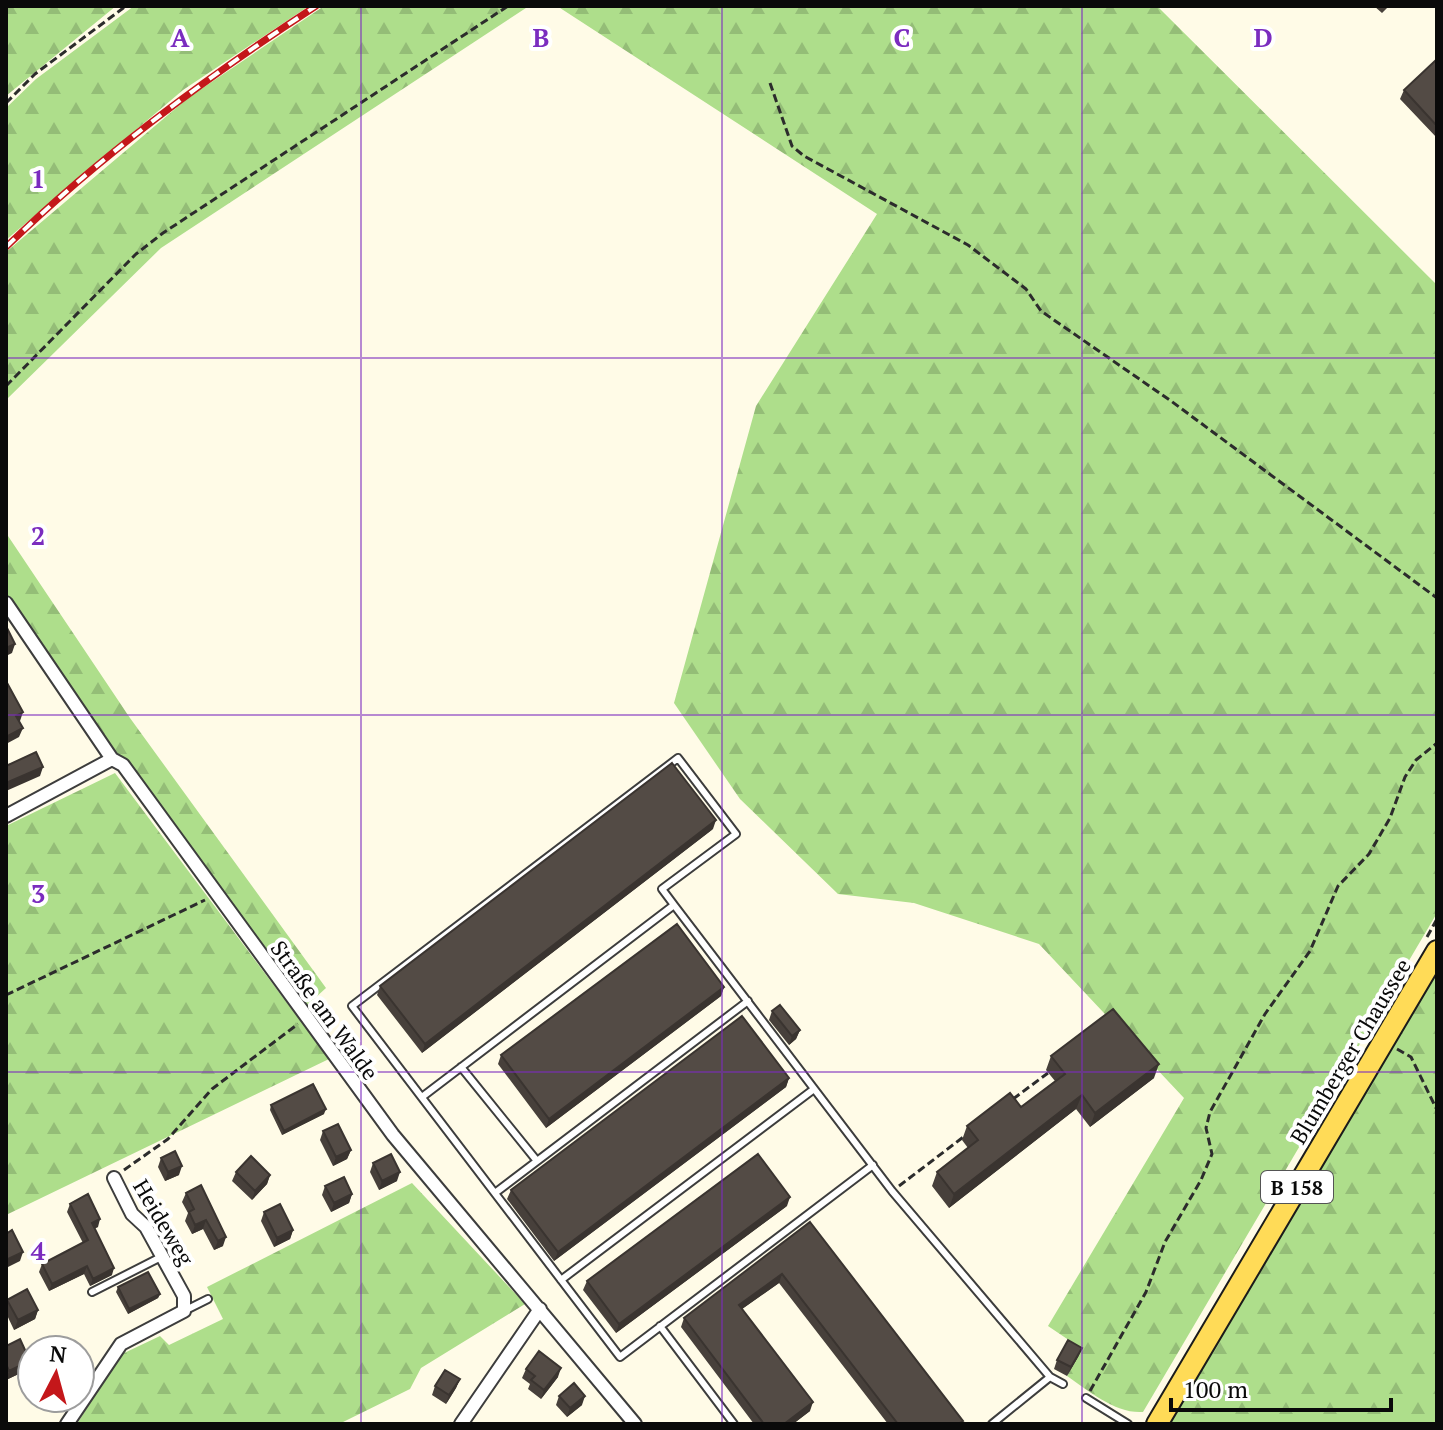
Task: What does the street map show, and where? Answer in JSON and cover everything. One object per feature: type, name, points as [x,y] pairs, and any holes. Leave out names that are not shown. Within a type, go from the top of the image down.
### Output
[{"type":"main road","name":"Blumberger Chaussee","points":[[1157,1424],[1437,951]]},
{"type":"street","name":"Straße am Walde","points":[[6,603],[112,759],[123,765],[393,1135],[635,1424]]},
{"type":"street","points":[[6,816],[112,759]]},
{"type":"street","name":"Heideweg","points":[[114,1178],[132,1214],[146,1227],[163,1256],[184,1296],[184,1311]]},
{"type":"street","points":[[461,1424],[540,1309]]},
{"type":"street","points":[[67,1424],[121,1344],[184,1311]]},
{"type":"lane","points":[[873,1165],[620,1357],[352,1006],[678,758],[736,834],[662,889],[873,1165],[892,1191],[1050,1377],[1063,1384]]},
{"type":"lane","points":[[422,1097],[674,905]]},
{"type":"lane","points":[[495,1193],[748,1001]]},
{"type":"lane","points":[[461,1067],[537,1161]]},
{"type":"lane","points":[[561,1280],[814,1089]]},
{"type":"lane","points":[[92,1292],[163,1256]]},
{"type":"lane","points":[[184,1311],[208,1299]]},
{"type":"lane","points":[[660,1326],[734,1424]]},
{"type":"lane","points":[[992,1424],[1050,1377]]},
{"type":"lane","points":[[1086,1398],[1128,1424]]},
{"type":"path","points":[[6,103],[35,74],[126,6]]},
{"type":"path","points":[[6,386],[136,254],[508,6]]},
{"type":"path","points":[[770,83],[792,146],[968,245],[1026,289],[1041,311],[1171,401],[1437,598]]},
{"type":"path","points":[[1086,1398],[1146,1292],[1165,1242],[1201,1180],[1212,1154],[1206,1128],[1210,1112],[1265,1014],[1310,951],[1338,886],[1369,854],[1390,818],[1405,777],[1416,760],[1437,743]]},
{"type":"path","points":[[6,995],[215,895]]},
{"type":"path","points":[[114,1178],[168,1139],[212,1089],[306,1018]]},
{"type":"path","points":[[1383,1042],[1411,1057],[1437,1110]]},
{"type":"path","points":[[1011,1102],[1048,1073]]},
{"type":"path","points":[[1016,1097],[1022,1105]]},
{"type":"path","points":[[892,1191],[976,1128]]},
{"type":"path","points":[[952,1146],[958,1154]]},
{"type":"green space","points":[[6,6],[116,6],[6,96]]},
{"type":"green space","points":[[134,6],[309,6],[183,90],[6,240],[6,108],[36,79]]},
{"type":"green space","points":[[324,6],[529,6],[161,248],[6,400],[6,252],[188,98]]},
{"type":"green space","points":[[557,6],[1157,6],[1437,285],[1437,913],[1143,1412],[1113,1405],[1067,1376],[1082,1349],[1048,1326],[1184,1098],[1039,944],[914,903],[838,894],[740,799],[674,703],[756,406],[877,214]]},
{"type":"green space","points":[[6,533],[130,718],[326,988],[304,1008],[124,763],[6,593]]},
{"type":"green space","points":[[115,773],[329,1059],[6,1215],[6,826]]},
{"type":"green space","points":[[1437,966],[1437,1424],[1170,1424],[1245,1289]]},
{"type":"green space","points":[[412,1183],[525,1304],[421,1368],[410,1389],[339,1424],[77,1424],[83,1414],[96,1414],[96,1394],[120,1355],[160,1336],[169,1345],[223,1319],[207,1287]]},
{"type":"building","points":[[1437,59],[1437,126],[1404,90]]},
{"type":"building","points":[[6,626],[15,644],[6,648]]},
{"type":"building","points":[[6,681],[23,712],[16,716],[23,728],[6,737]]},
{"type":"building","points":[[36,752],[43,767],[6,783],[6,766]]},
{"type":"building","points":[[672,763],[716,820],[425,1044],[380,986]]},
{"type":"building","points":[[677,924],[724,987],[549,1119],[501,1055]]},
{"type":"building","points":[[780,1005],[800,1030],[792,1036],[772,1011]]},
{"type":"building","points":[[1113,1009],[1159,1064],[1095,1113],[1082,1095],[954,1194],[937,1172],[978,1140],[967,1126],[1010,1093],[1021,1107],[1065,1074],[1051,1056]]},
{"type":"building","points":[[742,1016],[789,1078],[558,1252],[511,1190]]},
{"type":"building","points":[[313,1084],[326,1109],[284,1131],[271,1105]]},
{"type":"building","points":[[338,1124],[351,1150],[336,1157],[323,1131]]},
{"type":"building","points":[[175,1151],[182,1166],[168,1172],[161,1158]]},
{"type":"building","points":[[391,1154],[400,1172],[382,1181],[373,1163]]},
{"type":"building","points":[[758,1154],[790,1197],[619,1324],[587,1281]]},
{"type":"building","points":[[251,1156],[270,1175],[255,1191],[236,1172]]},
{"type":"building","points":[[344,1177],[352,1194],[334,1203],[325,1186]]},
{"type":"building","points":[[201,1185],[226,1237],[218,1241],[206,1220],[195,1225],[189,1212],[194,1209],[186,1193]]},
{"type":"building","points":[[88,1194],[100,1219],[92,1223],[114,1268],[93,1279],[87,1266],[52,1284],[42,1264],[88,1240],[70,1204]]},
{"type":"building","points":[[280,1204],[293,1230],[277,1238],[264,1212]]},
{"type":"building","points":[[810,1222],[963,1421],[958,1424],[898,1424],[782,1274],[739,1305],[813,1402],[784,1424],[764,1424],[684,1318]]},
{"type":"building","points":[[12,1230],[23,1252],[6,1260],[6,1234]]},
{"type":"building","points":[[148,1272],[160,1294],[129,1309],[118,1287]]},
{"type":"building","points":[[27,1289],[38,1310],[18,1320],[7,1300]]},
{"type":"building","points":[[1068,1340],[1082,1348],[1071,1367],[1057,1360]]},
{"type":"building","points":[[16,1341],[16,1368],[9,1371],[6,1364],[6,1346]]},
{"type":"building","points":[[539,1351],[561,1368],[544,1390],[531,1380],[535,1376],[526,1369]]},
{"type":"building","points":[[445,1370],[460,1379],[449,1395],[435,1386]]},
{"type":"building","points":[[574,1383],[585,1396],[570,1408],[559,1396]]},
{"type":"railway","points":[[6,247],[79,181],[155,119],[316,6]]}]
